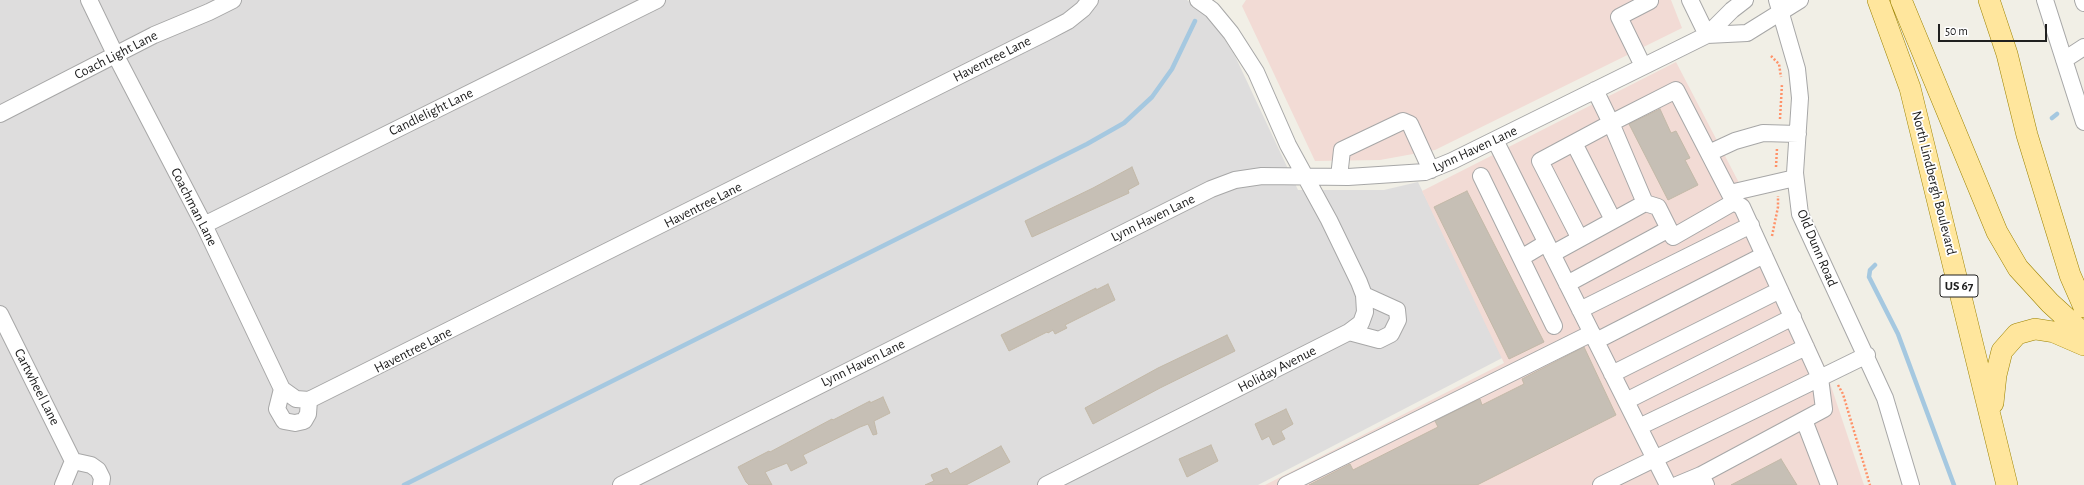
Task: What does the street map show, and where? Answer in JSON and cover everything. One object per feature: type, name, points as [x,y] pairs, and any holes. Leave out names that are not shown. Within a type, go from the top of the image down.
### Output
[{"type":"main road","name":"North Lindbergh Boulevard","points":[[1878,0],[1910,88],[2007,485]]},
{"type":"main road","name":"North Lindbergh Boulevard","points":[[1901,0],[1997,232],[2018,268],[2050,302],[2084,334]]},
{"type":"main road","points":[[1989,0],[2007,54],[2027,135],[2070,275],[2084,307]]},
{"type":"main road","points":[[1991,417],[1996,375],[2002,351],[2017,334],[2035,329],[2054,332],[2084,345]]},
{"type":"street","name":"Coachman Lane","points":[[89,0],[116,56],[204,225],[282,389]]},
{"type":"street","name":"Coach Light Lane","points":[[0,114],[116,56],[154,35],[209,12],[233,0]]},
{"type":"street","name":"Candlelight Lane","points":[[204,225],[657,0]]},
{"type":"street","name":"Haventree Lane","points":[[309,400],[1045,33],[1068,21],[1083,9],[1090,0]]},
{"type":"street","name":"Holiday Avenue","points":[[1046,485],[1349,332],[1361,323],[1365,312],[1364,294],[1329,220],[1288,145],[1256,72],[1231,33],[1212,10],[1198,0]]},
{"type":"street","points":[[1690,0],[1707,35]]},
{"type":"street","name":"Lynn Haven Lane","points":[[621,485],[1211,189],[1235,180],[1262,176],[1339,177],[1392,175],[1430,170],[1452,161],[1707,35],[1732,10],[1745,0]]},
{"type":"street","name":"Lynn Haven Lane","points":[[1707,35],[1747,33],[1779,6],[1800,0]]},
{"type":"street","points":[[2045,0],[2064,60],[2080,96],[2084,122]]},
{"type":"street","points":[[1643,66],[1619,17],[1650,1]]},
{"type":"street","name":"Old Dunn Road","points":[[1779,6],[1797,69],[1800,98],[1795,178],[1800,214],[1867,356],[1885,398],[1911,485]]},
{"type":"street","points":[[2064,60],[2084,47]]},
{"type":"street","points":[[1595,90],[1611,123],[1645,203],[1658,208],[1673,237],[1732,197],[1795,178]]},
{"type":"street","points":[[1579,237],[1540,161],[1676,90],[1732,197],[1742,207],[1751,225],[1820,378],[1824,409],[1704,480],[1677,485]]},
{"type":"street","points":[[1339,177],[1342,150],[1403,122],[1410,124],[1430,170]]},
{"type":"street","points":[[1709,153],[1735,141],[1763,133],[1798,134]]},
{"type":"street","points":[[1495,140],[1668,485]]},
{"type":"street","points":[[1574,143],[1613,220]]},
{"type":"street","points":[[1481,176],[1554,326]]},
{"type":"street","points":[[1521,258],[1579,237],[1645,203]]},
{"type":"street","points":[[1580,310],[1751,225]]},
{"type":"street","points":[[1567,284],[1669,229]]},
{"type":"street","points":[[1286,485],[1764,255]]},
{"type":"street","points":[[1612,374],[1780,290]]},
{"type":"street","points":[[1349,332],[1379,340],[1391,334],[1398,320],[1397,310],[1364,294]]},
{"type":"street","name":"Cartwheel Lane","points":[[0,314],[73,461]]},
{"type":"street","points":[[1626,400],[1793,317]]},
{"type":"street","points":[[1639,427],[1806,347]]},
{"type":"street","points":[[1602,485],[1654,458],[1867,356]]},
{"type":"street","points":[[282,389],[296,398],[309,400],[308,414],[304,421],[295,424],[284,421],[277,410],[282,389]]},
{"type":"street","points":[[1804,420],[1829,485]]},
{"type":"street","points":[[63,485],[73,461],[91,465],[98,470],[102,478],[101,485]]},
{"type":"path","points":[[1771,56],[1779,64],[1782,79],[1783,98],[1780,119]]},
{"type":"path","points":[[1776,167],[1777,148]]},
{"type":"path","points":[[1773,242],[1772,231],[1778,207],[1778,196]]},
{"type":"path","points":[[1839,386],[1843,394],[1870,485]]},
{"type":"shaded area","points":[[0,0],[1187,0],[1214,22],[1235,56],[1298,190],[1384,190],[1418,182],[1504,357],[1258,485],[0,485]]},
{"type":"shaded area","points":[[1246,0],[1671,0],[1682,28],[1435,150],[1380,160],[1315,161],[1242,6]]},
{"type":"shaded area","points":[[1676,62],[1748,200],[1824,365],[1864,485],[1265,485],[1504,363],[1422,191]]},
{"type":"building","points":[[1660,109],[1671,133],[1676,131],[1690,158],[1685,160],[1698,185],[1668,200],[1629,124]]},
{"type":"building","points":[[1132,167],[1139,184],[1128,190],[1129,193],[1032,237],[1025,221]]},
{"type":"building","points":[[1467,191],[1544,342],[1509,359],[1434,207]]},
{"type":"building","points":[[1108,284],[1115,300],[1065,325],[1067,328],[1055,334],[1053,330],[1048,333],[1047,332],[1009,351],[1001,335],[1096,288],[1096,290]]},
{"type":"building","points":[[1227,335],[1235,351],[1160,388],[1093,424],[1085,408],[1158,368]]},
{"type":"building","points":[[1584,347],[1616,415],[1477,485],[1309,485],[1350,464],[1353,470],[1438,427],[1435,421],[1480,399],[1482,405],[1524,384],[1522,379]]},
{"type":"building","points":[[883,397],[890,413],[874,421],[877,434],[873,435],[868,424],[803,455],[807,463],[791,471],[787,463],[765,472],[772,485],[749,485],[746,482],[738,467],[832,419],[833,420],[870,401],[870,403]]},
{"type":"building","points":[[1286,409],[1293,424],[1281,431],[1285,439],[1273,445],[1269,436],[1262,440],[1255,424]]},
{"type":"building","points":[[1211,445],[1218,461],[1187,477],[1179,459]]},
{"type":"building","points":[[1001,446],[1010,462],[966,485],[925,485],[934,481],[931,475],[947,468],[950,474]]},
{"type":"building","points":[[1781,459],[1797,485],[1731,485]]},
{"type":"waterway","points":[[404,485],[1087,144],[1124,123],[1152,97],[1172,69],[1195,21]]},
{"type":"waterway","points":[[2052,118],[2057,114]]},
{"type":"waterway","points":[[1875,265],[1870,270],[1869,277],[1898,334],[1954,485]]}]
